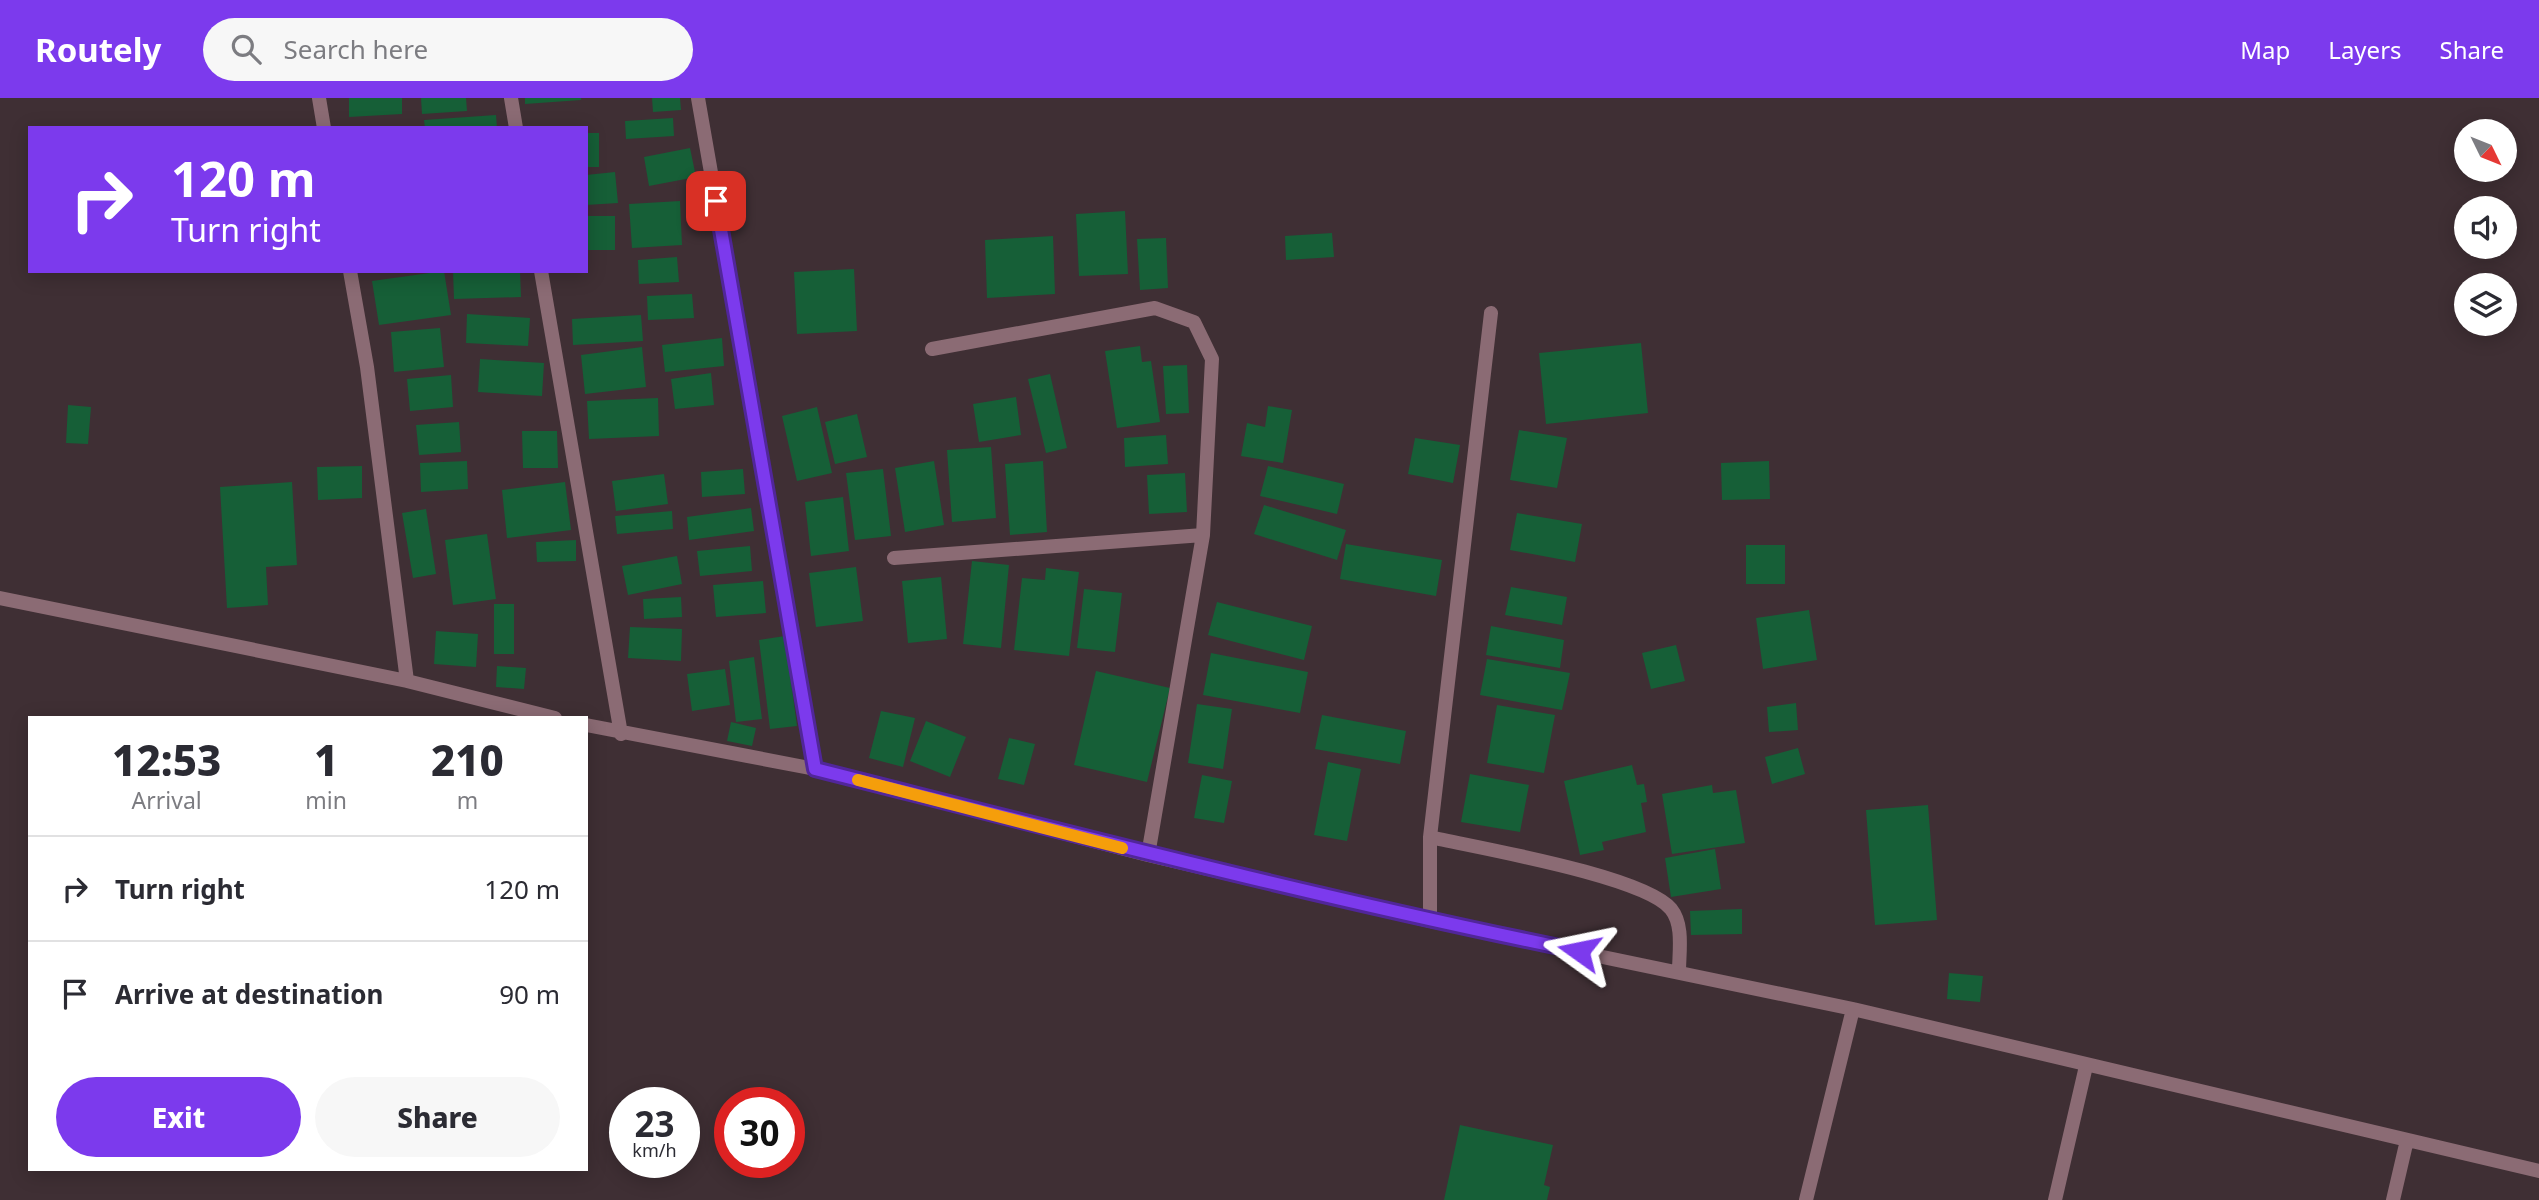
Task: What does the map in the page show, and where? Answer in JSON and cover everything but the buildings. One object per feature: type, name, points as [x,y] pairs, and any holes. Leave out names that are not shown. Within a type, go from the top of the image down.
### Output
[{"type":"street","points":[[319,98],[324,126]]},
{"type":"street","points":[[511,98],[516,126]]},
{"type":"street","points":[[698,98],[815,769]]},
{"type":"street","points":[[350,273],[367,367],[407,681]]},
{"type":"street","points":[[541,273],[621,733]]},
{"type":"street","points":[[932,349],[1155,308],[1194,322],[1212,359],[1203,535],[1148,855]]},
{"type":"street","points":[[1430,921],[1430,837],[1491,313]]},
{"type":"street","points":[[894,558],[1203,535]]},
{"type":"street","points":[[0,598],[407,681],[547,716]]},
{"type":"street","points":[[588,725],[815,769],[1148,855],[1430,921],[1853,1009],[2539,1171]]},
{"type":"street","points":[[1430,837],[1578,870],[1658,897],[1672,911],[1678,923],[1679,972]]},
{"type":"street","points":[[1806,1200],[1853,1009]]},
{"type":"street","points":[[2055,1200],[2086,1066]]},
{"type":"street","points":[[2393,1200],[2407,1140]]},
{"type":"slow traffic","points":[[858,780],[1122,848]]},
{"type":"route","points":[[716,201],[815,769],[1148,855],[1430,921],[1579,951]]}]
